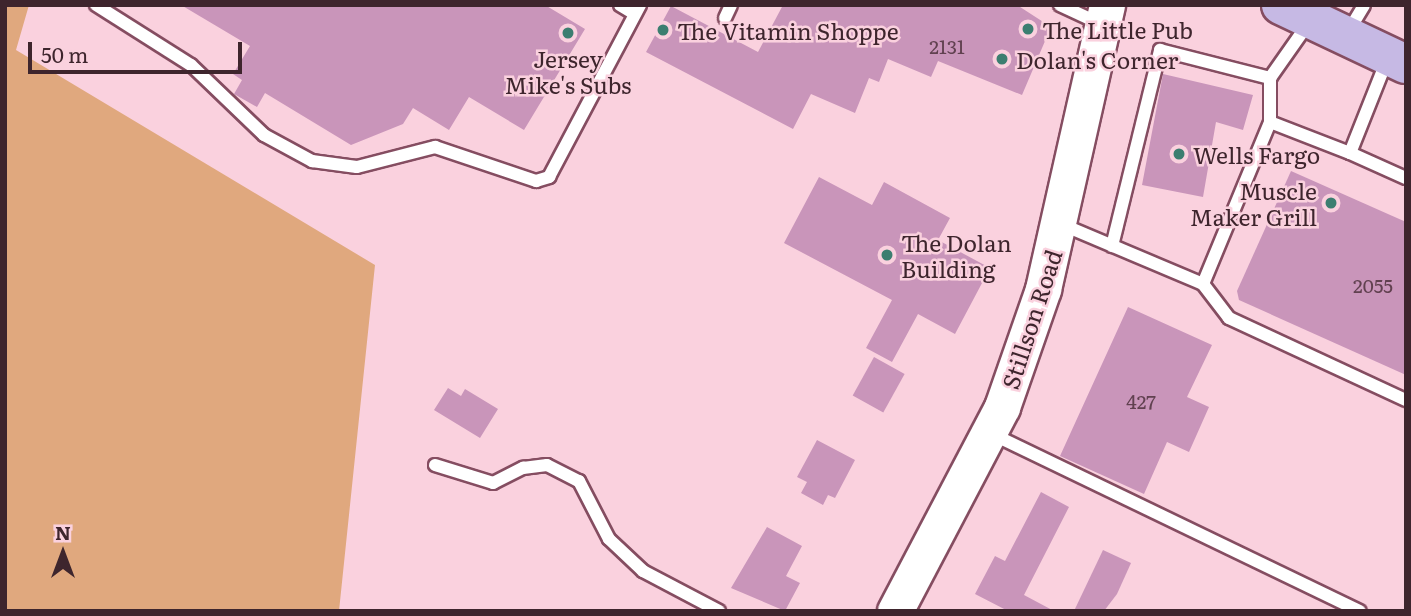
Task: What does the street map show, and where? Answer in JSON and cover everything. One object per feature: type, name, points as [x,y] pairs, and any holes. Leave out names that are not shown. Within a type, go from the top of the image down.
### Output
[{"type":"main road","points":[[1298,11],[1355,20],[1397,60]]},
{"type":"main road","name":"Stillson Road","points":[[895,611],[989,432],[1061,224],[1105,15]]},
{"type":"lane","points":[[96,5],[191,65],[264,135],[312,161],[357,167],[435,147],[536,181],[549,177],[638,10],[620,5]]},
{"type":"lane","points":[[725,18],[731,5]]},
{"type":"lane","points":[[1059,5],[1105,15]]},
{"type":"lane","points":[[1203,284],[1270,122],[1270,78],[1298,11]]},
{"type":"lane","points":[[1112,246],[1160,50],[1270,78]]},
{"type":"lane","points":[[1350,153],[1397,60]]},
{"type":"lane","points":[[1270,122],[1406,178]]},
{"type":"lane","points":[[1061,224],[1203,284],[1229,318],[1406,400]]},
{"type":"lane","points":[[989,432],[1360,611]]},
{"type":"lane","points":[[435,465],[493,483],[523,468],[547,465],[579,481],[609,540],[643,571],[719,611]]},
{"type":"shaded area","points":[[5,5],[29,5],[16,50],[375,265],[339,611],[5,611]]},
{"type":"building","points":[[181,5],[545,5],[585,29],[524,130],[469,97],[449,130],[413,108],[403,124],[351,145],[265,93],[257,107],[234,94],[242,80],[233,74],[250,46]]},
{"type":"building","points":[[783,5],[1017,5],[1051,27],[1022,95],[938,61],[931,77],[888,59],[879,82],[869,78],[855,113],[811,94],[793,129],[646,52],[671,6],[758,52]]},
{"type":"building","name":"Wells Fargo","points":[[1163,74],[1253,95],[1243,130],[1216,122],[1203,197],[1142,185]]},
{"type":"building","points":[[1291,171],[1406,222],[1406,375],[1239,300],[1237,291]]},
{"type":"building","name":"The Dolan Building","points":[[819,177],[872,205],[884,182],[950,218],[938,240],[990,268],[955,334],[918,314],[892,362],[866,348],[892,300],[784,243]]},
{"type":"building","points":[[1128,307],[1212,345],[1187,397],[1209,407],[1189,452],[1167,442],[1144,494],[1060,456]]},
{"type":"building","points":[[874,357],[905,374],[883,412],[853,395]]},
{"type":"building","points":[[448,388],[461,396],[465,389],[498,409],[480,438],[434,410]]},
{"type":"building","points":[[817,440],[855,460],[835,498],[828,495],[823,505],[801,493],[807,482],[797,477]]},
{"type":"building","points":[[1041,492],[1069,507],[1024,595],[1054,611],[1008,611],[975,594],[995,556],[1005,561]]},
{"type":"building","points":[[767,527],[802,546],[786,576],[800,583],[785,611],[731,588]]},
{"type":"building","points":[[1103,550],[1131,563],[1117,594],[1104,611],[1074,611]]},
{"type":"place","name":"The Little Pub","points":[[1028,29]]},
{"type":"place","name":"The Vitamin Shoppe","points":[[663,30]]},
{"type":"place","name":"Jersey Mike's Subs","points":[[568,33]]},
{"type":"place","name":"Dolan's Corner","points":[[1002,59]]},
{"type":"place","name":"Wells Fargo","points":[[1179,154]]},
{"type":"place","name":"Muscle Maker Grill","points":[[1331,203]]},
{"type":"place","name":"The Dolan Building","points":[[887,255]]}]
